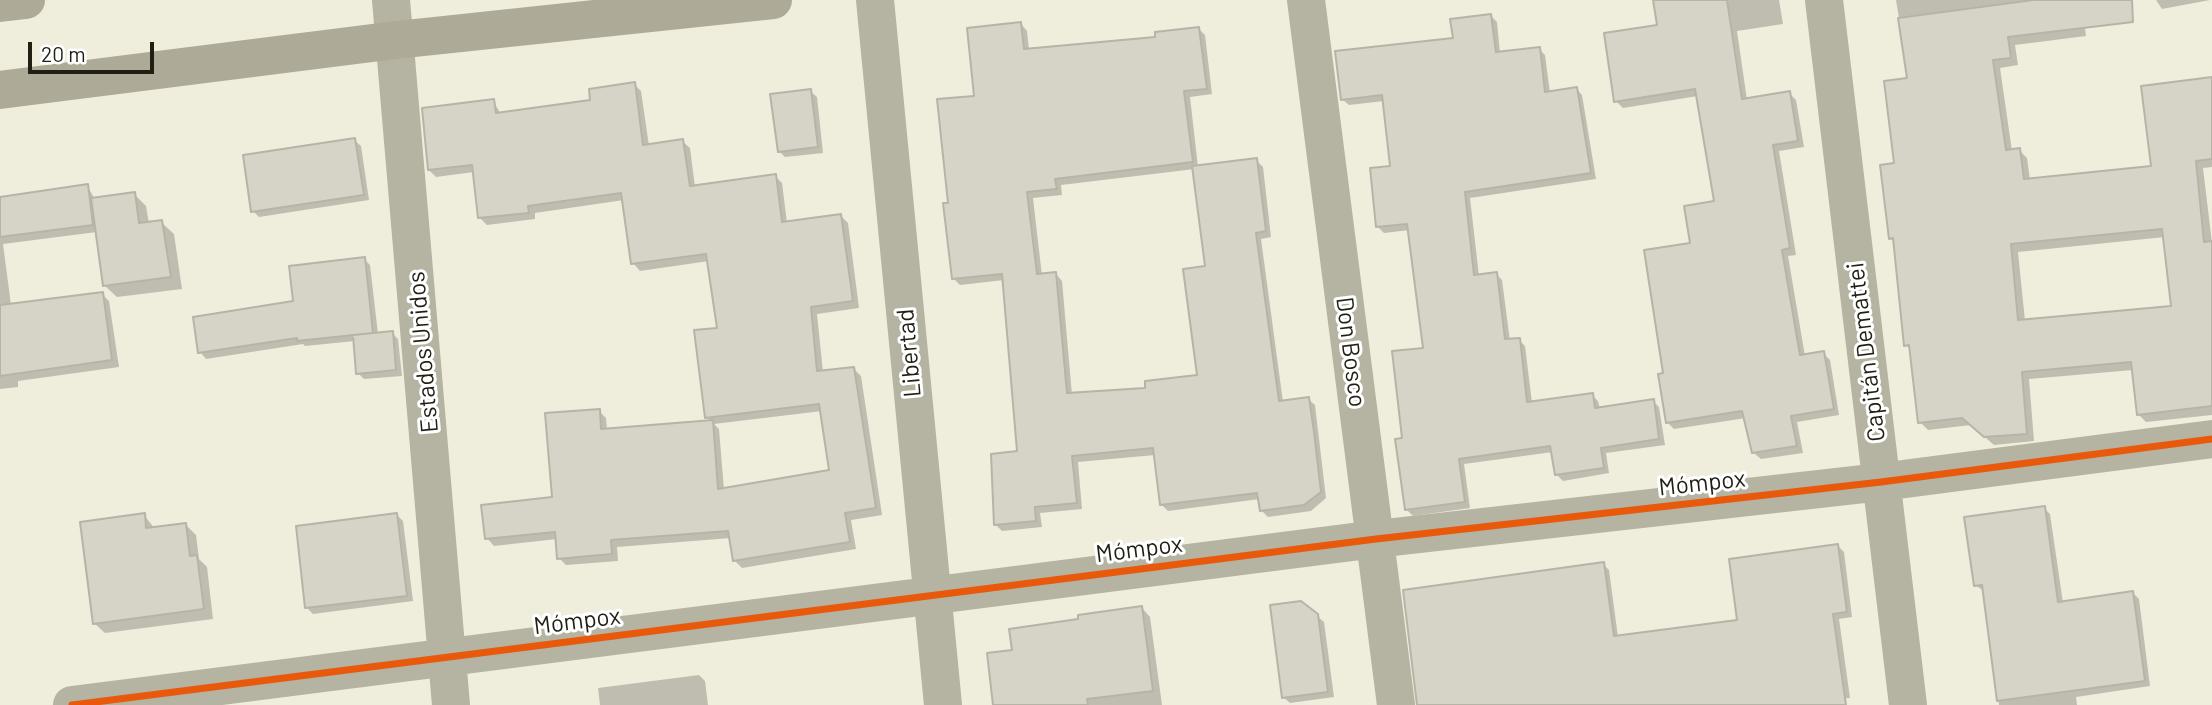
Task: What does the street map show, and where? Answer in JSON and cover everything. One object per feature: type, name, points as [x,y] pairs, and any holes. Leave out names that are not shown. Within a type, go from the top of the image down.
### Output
[{"type":"main road","points":[[0,3],[26,0]]},
{"type":"main road","points":[[0,90],[396,40],[773,0]]},
{"type":"street","name":"Estados Unidos","points":[[391,0],[449,656],[451,705]]},
{"type":"street","name":"Libertad","points":[[875,0],[943,705]]},
{"type":"street","name":"Don Bosco","points":[[1306,0],[1396,705]]},
{"type":"street","name":"Capitán Demattei","points":[[1824,0],[1908,705]]},
{"type":"street","name":"Mómpox","points":[[72,705],[932,594],[1376,539],[1881,482],[2212,439]]},
{"type":"building","points":[[1653,0],[1727,0],[1742,99],[1790,91],[1798,141],[1773,145],[1790,248],[1782,250],[1800,355],[1824,351],[1834,409],[1791,416],[1797,446],[1752,453],[1742,411],[1666,423],[1658,374],[1663,373],[1644,250],[1690,243],[1684,206],[1714,201],[1695,89],[1614,102],[1604,33],[1657,25]]},
{"type":"building","points":[[2033,0],[2132,0],[2133,22],[2008,37],[2011,58],[1993,60],[2006,150],[2020,148],[2024,179],[2151,166],[2141,86],[2212,77],[2212,159],[2196,161],[2204,242],[2212,241],[2212,406],[2137,415],[2131,362],[2022,372],[2027,434],[1984,437],[1962,418],[1918,423],[1909,345],[1904,346],[1893,238],[1889,239],[1880,165],[1894,163],[1884,81],[1907,78],[1898,18]],"holes":[[[2162,229],[2171,306],[2018,320],[2011,244]]]},
{"type":"building","points":[[1491,14],[1496,52],[1540,47],[1545,92],[1577,87],[1591,173],[1465,192],[1474,275],[1497,272],[1505,339],[1520,338],[1527,402],[1593,393],[1595,408],[1654,399],[1659,439],[1601,448],[1604,468],[1555,475],[1550,446],[1459,459],[1465,502],[1405,510],[1395,439],[1402,438],[1392,351],[1423,348],[1407,224],[1376,227],[1370,168],[1390,166],[1382,95],[1341,100],[1335,51],[1453,38],[1450,19]]},
{"type":"building","points":[[1021,22],[1024,49],[1155,37],[1155,32],[1199,27],[1207,89],[1184,91],[1193,162],[1055,179],[1057,189],[1027,192],[1037,274],[1056,272],[1067,393],[1145,388],[1145,381],[1197,375],[1183,269],[1205,266],[1192,166],[1257,158],[1266,231],[1256,233],[1279,401],[1309,397],[1314,432],[1321,492],[1304,505],[1260,511],[1257,493],[1160,505],[1153,448],[1072,456],[1077,503],[1035,507],[1036,521],[994,525],[991,454],[1017,451],[1002,274],[952,279],[943,203],[948,203],[937,99],[974,96],[967,28]]},
{"type":"building","points":[[635,82],[643,145],[683,139],[690,186],[776,174],[782,222],[841,214],[853,301],[811,307],[817,371],[854,367],[876,508],[845,513],[850,542],[733,561],[728,531],[611,540],[612,554],[557,559],[555,532],[485,539],[481,505],[552,497],[545,413],[600,409],[601,429],[713,420],[718,489],[829,470],[819,404],[705,418],[694,330],[717,328],[706,254],[631,264],[621,193],[528,206],[529,213],[478,218],[472,165],[428,170],[422,108],[494,99],[496,113],[590,100],[589,89]]},
{"type":"building","points":[[811,89],[818,147],[778,152],[770,94]]},
{"type":"building","points":[[355,138],[364,195],[251,212],[243,155]]},
{"type":"building","points":[[88,184],[93,225],[0,237],[0,197]]},
{"type":"building","points":[[135,192],[139,223],[162,220],[171,277],[103,286],[91,198]]},
{"type":"building","points":[[365,257],[373,333],[297,341],[297,338],[198,353],[193,317],[293,301],[289,266]]},
{"type":"building","points":[[103,292],[112,360],[0,376],[0,305]]},
{"type":"building","points":[[393,331],[396,370],[356,374],[353,335]]},
{"type":"building","points":[[2045,506],[2058,602],[2133,591],[2145,681],[1997,701],[1982,585],[1974,586],[1964,517]]},
{"type":"building","points":[[145,513],[146,528],[186,523],[190,556],[197,555],[204,609],[93,624],[80,522]]},
{"type":"building","points":[[397,513],[407,596],[305,608],[296,526]]},
{"type":"building","points":[[1838,544],[1847,612],[1833,614],[1846,705],[1417,705],[1403,590],[1604,562],[1614,636],[1737,620],[1729,559]]},
{"type":"building","points":[[1301,601],[1318,614],[1328,692],[1282,698],[1270,605]]},
{"type":"building","points":[[1142,606],[1153,691],[1087,699],[1088,705],[993,705],[987,653],[1012,650],[1009,629]]},
{"type":"cycle path","points":[[72,705],[1376,539],[1881,482],[2212,439]]}]
